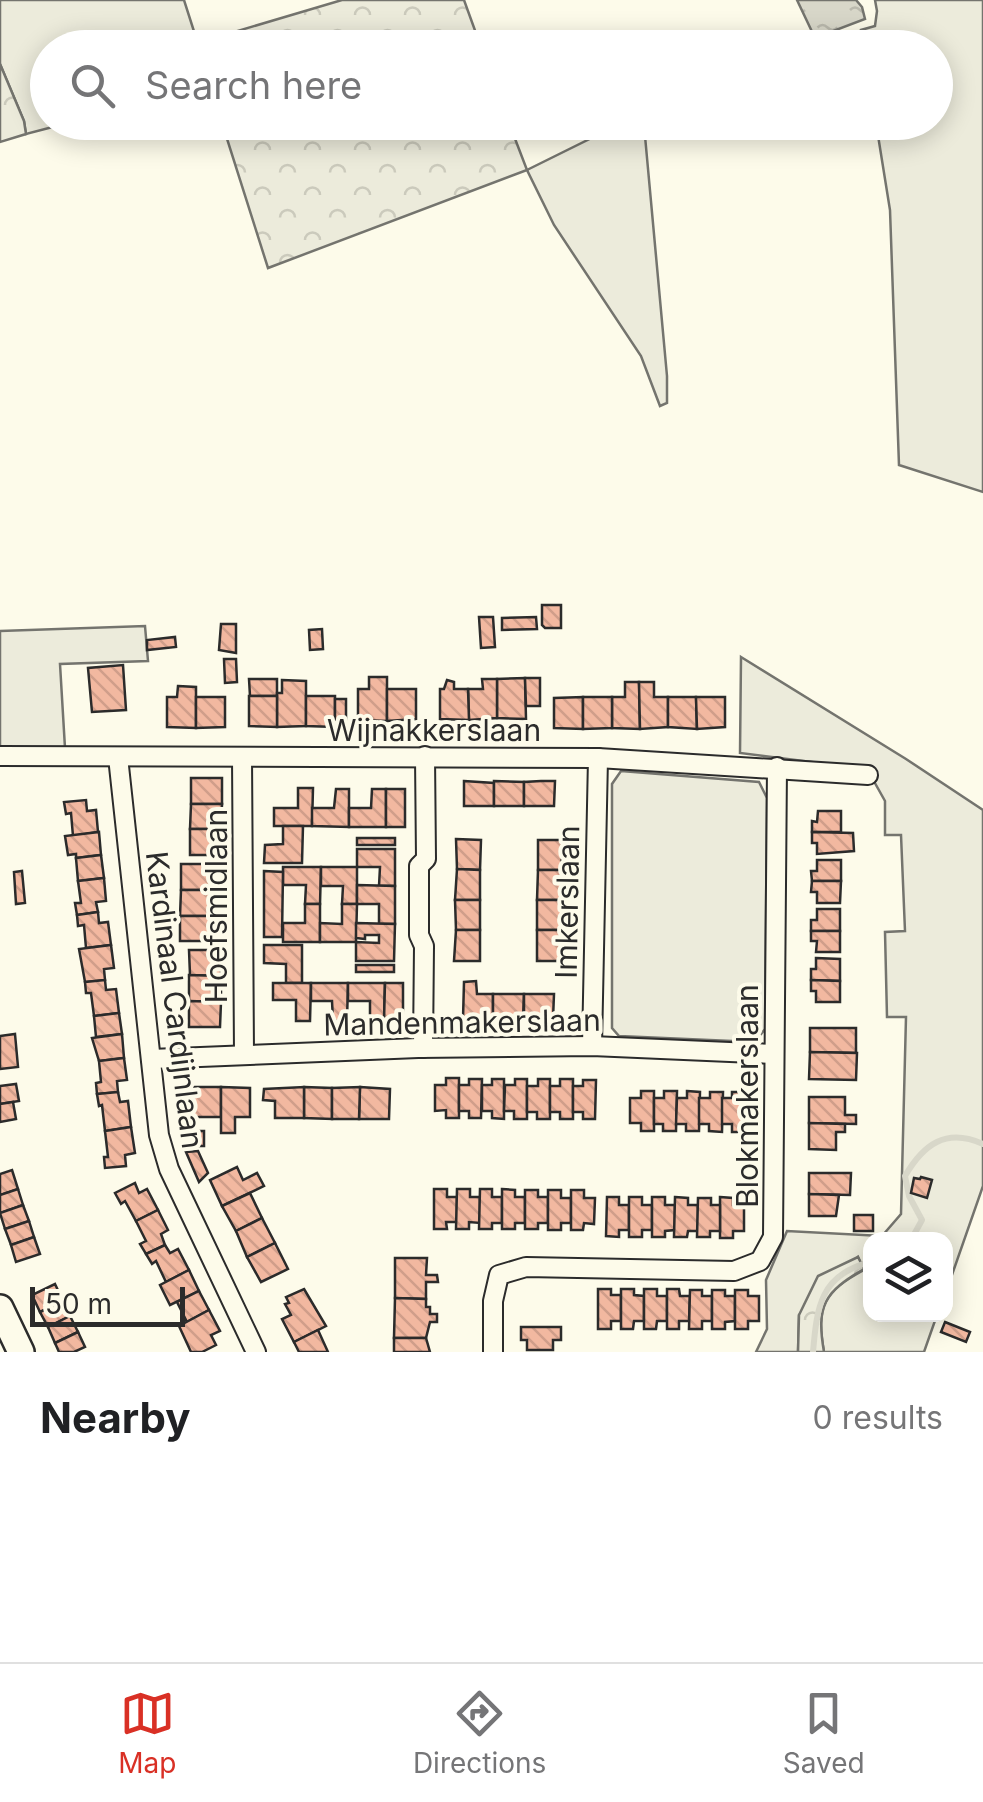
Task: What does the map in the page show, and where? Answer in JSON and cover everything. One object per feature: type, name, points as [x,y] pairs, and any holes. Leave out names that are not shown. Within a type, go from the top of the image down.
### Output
[{"type":"street","name":"Wijnakkerslaan","points":[[0,756],[598,758],[868,775]]},
{"type":"street","name":"Kardinaal Cardijnlaan","points":[[118,756],[159,1135],[169,1169],[256,1352]]},
{"type":"street","points":[[423,1048],[424,946],[419,935],[418,866],[426,859],[425,756]]},
{"type":"street","name":"Hoefsmidlaan","points":[[242,758],[244,1054]]},
{"type":"street","name":"Imkerslaan","points":[[592,1046],[598,758]]},
{"type":"street","name":"Blokmakerslaan","points":[[493,1352],[493,1300],[499,1275],[526,1267],[734,1271],[760,1261],[773,1237],[777,767]]},
{"type":"street","name":"Mandenmakerslaan","points":[[151,1059],[592,1046],[774,1054]]},
{"type":"street","points":[[0,1308],[20,1352]]},
{"type":"green space","points":[[0,0],[184,0],[194,30],[30,30],[30,133],[26,134],[0,64]]},
{"type":"green space","points":[[342,0],[464,0],[475,30],[241,30]]},
{"type":"green space","points":[[875,0],[983,0],[983,492],[899,465],[890,210],[879,140],[953,140],[953,30],[861,30],[875,26]]},
{"type":"green space","points":[[0,64],[26,134],[0,142]]},
{"type":"green space","points":[[227,140],[516,140],[527,170],[268,268]]},
{"type":"green space","points":[[588,140],[645,140],[667,403],[660,406],[641,356],[554,225],[527,170]]},
{"type":"green space","points":[[145,626],[148,661],[60,664],[65,748],[0,749],[0,631]]},
{"type":"green space","points":[[741,657],[983,810],[983,1186],[953,1272],[953,1232],[885,1232],[901,1214],[906,1017],[887,1017],[885,932],[905,931],[901,835],[885,835],[885,801],[867,769],[740,753]]},
{"type":"green space","points":[[621,771],[759,782],[767,798],[765,1029],[755,1042],[619,1036],[612,1028],[612,784]]},
{"type":"green space","points":[[787,1231],[863,1235],[863,1268],[858,1257],[799,1315],[798,1352],[756,1352],[767,1329],[766,1280]]},
{"type":"green space","points":[[858,1257],[863,1267],[826,1302],[821,1323],[824,1352],[798,1352],[799,1315],[818,1276]]},
{"type":"green space","points":[[863,1271],[863,1322],[935,1322],[924,1352],[824,1352],[822,1312],[839,1286]]},
{"type":"water","points":[[797,0],[856,0],[862,7],[865,19],[836,30],[811,30]]},
{"type":"building","points":[[542,605],[561,605],[561,628],[542,625]]},
{"type":"building","points":[[479,617],[493,617],[495,647],[481,648]]},
{"type":"building","points":[[536,617],[537,629],[502,630],[502,618]]},
{"type":"building","points":[[221,624],[236,624],[236,653],[219,650]]},
{"type":"building","points":[[322,629],[323,649],[310,650],[309,630]]},
{"type":"building","points":[[175,637],[176,647],[147,650],[147,640]]},
{"type":"building","points":[[224,659],[236,659],[237,682],[225,683]]},
{"type":"building","points":[[123,665],[126,710],[92,712],[88,668]]},
{"type":"building","points":[[369,677],[387,677],[387,721],[358,720],[358,689],[369,689]]},
{"type":"building","points":[[525,678],[526,719],[497,718],[497,679]]},
{"type":"building","points":[[525,678],[540,678],[540,706],[526,706]]},
{"type":"building","points":[[249,679],[277,679],[277,696],[250,696]]},
{"type":"building","points":[[482,679],[497,679],[497,718],[469,720],[468,689],[483,689]]},
{"type":"building","points":[[282,680],[306,681],[306,726],[277,727],[277,693],[282,693]]},
{"type":"building","points":[[447,680],[454,682],[454,689],[468,689],[469,720],[440,719],[440,689],[444,689]]},
{"type":"building","points":[[625,682],[639,682],[640,729],[612,728],[612,697],[625,697]]},
{"type":"building","points":[[639,682],[654,682],[654,697],[668,697],[668,727],[640,729]]},
{"type":"building","points":[[178,686],[196,687],[196,728],[167,727],[167,697],[177,697]]},
{"type":"building","points":[[387,689],[416,689],[416,719],[387,721]]},
{"type":"building","points":[[249,696],[277,696],[277,727],[249,726]]},
{"type":"building","points":[[306,696],[335,696],[335,727],[306,726]]},
{"type":"building","points":[[196,697],[225,697],[225,727],[196,728]]},
{"type":"building","points":[[583,697],[583,729],[554,728],[554,698]]},
{"type":"building","points":[[583,697],[612,697],[612,728],[583,729]]},
{"type":"building","points":[[668,697],[696,697],[697,729],[668,727]]},
{"type":"building","points":[[696,697],[725,697],[725,727],[697,729]]},
{"type":"building","points":[[335,699],[346,699],[346,724],[335,724]]},
{"type":"building","points":[[191,778],[222,778],[222,804],[191,804]]},
{"type":"building","points":[[464,781],[494,783],[494,806],[464,806]]},
{"type":"building","points":[[494,781],[524,782],[524,806],[494,806]]},
{"type":"building","points":[[555,781],[554,806],[524,806],[524,782]]},
{"type":"building","points":[[298,788],[313,788],[312,826],[274,826],[274,808],[298,808]]},
{"type":"building","points":[[336,789],[349,789],[349,827],[312,826],[312,808],[334,808]]},
{"type":"building","points":[[372,789],[386,789],[386,827],[349,827],[349,808],[371,808]]},
{"type":"building","points":[[386,789],[405,789],[405,827],[386,827]]},
{"type":"building","points":[[86,800],[87,811],[96,810],[98,832],[73,836],[71,813],[66,814],[64,802]]},
{"type":"building","points":[[191,804],[222,804],[221,829],[190,829]]},
{"type":"building","points":[[818,811],[841,811],[841,832],[812,832],[812,821],[817,822]]},
{"type":"building","points":[[283,826],[303,826],[302,863],[264,863],[265,845],[283,844]]},
{"type":"building","points":[[190,829],[222,829],[222,855],[190,855]]},
{"type":"building","points":[[99,832],[101,855],[68,855],[65,836]]},
{"type":"building","points":[[812,832],[853,833],[854,851],[817,854]]},
{"type":"building","points":[[357,838],[395,838],[395,845],[357,845]]},
{"type":"building","points":[[456,839],[481,840],[480,870],[457,869]]},
{"type":"building","points":[[538,840],[563,840],[561,870],[538,870]]},
{"type":"building","points":[[357,849],[395,849],[395,886],[379,886],[380,867],[357,867]]},
{"type":"building","points":[[101,855],[104,878],[78,881],[76,858]]},
{"type":"building","points":[[817,860],[841,860],[841,881],[812,881],[811,871],[817,871]]},
{"type":"building","points":[[181,864],[212,864],[212,890],[181,890]]},
{"type":"building","points":[[283,867],[321,867],[320,904],[305,904],[306,885],[283,885]]},
{"type":"building","points":[[321,867],[357,867],[357,904],[342,904],[343,886],[321,886]]},
{"type":"building","points":[[457,869],[480,870],[480,900],[455,900]]},
{"type":"building","points":[[538,870],[561,870],[562,900],[537,900]]},
{"type":"building","points":[[22,871],[25,903],[16,904],[14,872]]},
{"type":"building","points":[[264,871],[283,872],[282,937],[264,937]]},
{"type":"building","points":[[104,878],[106,901],[96,902],[98,912],[77,915],[75,903],[81,903],[78,881]]},
{"type":"building","points":[[812,881],[841,881],[840,903],[817,903],[817,892],[811,892]]},
{"type":"building","points":[[357,885],[395,886],[395,924],[379,924],[379,904],[357,904]]},
{"type":"building","points":[[181,890],[212,890],[211,916],[180,916]]},
{"type":"building","points":[[455,900],[480,900],[480,930],[456,930]]},
{"type":"building","points":[[537,900],[562,900],[561,930],[537,930]]},
{"type":"building","points":[[305,904],[320,904],[320,942],[283,942],[283,923],[305,923]]},
{"type":"building","points":[[342,904],[357,904],[356,942],[320,942],[320,923],[342,924]]},
{"type":"building","points":[[817,909],[840,909],[840,931],[811,931]]},
{"type":"building","points":[[98,912],[99,923],[108,922],[111,945],[86,948],[84,925],[78,926],[77,915]]},
{"type":"building","points":[[180,916],[211,916],[211,941],[180,941]]},
{"type":"building","points":[[356,923],[395,924],[394,961],[356,961],[356,942],[379,943],[379,935],[356,938]]},
{"type":"building","points":[[456,930],[480,930],[480,961],[454,961]]},
{"type":"building","points":[[537,930],[561,930],[562,961],[537,961]]},
{"type":"building","points":[[811,931],[840,931],[840,952],[816,952],[817,941],[811,941]]},
{"type":"building","points":[[111,945],[114,968],[104,969],[105,980],[85,982],[79,949]]},
{"type":"building","points":[[264,945],[302,945],[302,983],[286,983],[286,964],[264,963]]},
{"type":"building","points":[[189,950],[221,950],[221,976],[190,975]]},
{"type":"building","points":[[816,958],[840,959],[840,981],[811,980]]},
{"type":"building","points":[[356,965],[394,965],[394,972],[356,972]]},
{"type":"building","points":[[189,975],[221,976],[221,1002],[189,1001]]},
{"type":"building","points":[[105,980],[106,990],[116,989],[119,1013],[94,1016],[85,982]]},
{"type":"building","points":[[811,980],[840,981],[840,1002],[816,1002]]},
{"type":"building","points":[[476,981],[477,994],[493,994],[493,1018],[463,1019],[464,982]]},
{"type":"building","points":[[273,983],[311,983],[310,1021],[296,1021],[296,1000],[273,1000]]},
{"type":"building","points":[[311,983],[348,983],[347,1021],[333,1021],[332,1001],[311,1001]]},
{"type":"building","points":[[348,983],[385,983],[384,1021],[370,1021],[370,1001],[348,1001]]},
{"type":"building","points":[[385,983],[403,983],[403,1021],[384,1021]]},
{"type":"building","points":[[493,994],[524,994],[523,1019],[493,1018]]},
{"type":"building","points":[[524,994],[554,994],[553,1019],[524,1018]]},
{"type":"building","points":[[189,1001],[221,1002],[220,1027],[189,1027]]},
{"type":"building","points":[[119,1013],[122,1034],[96,1037],[94,1016]]},
{"type":"building","points":[[810,1028],[856,1028],[856,1053],[810,1052]]},
{"type":"building","points":[[15,1034],[18,1067],[0,1069],[0,1036]]},
{"type":"building","points":[[122,1034],[124,1058],[99,1061],[92,1038]]},
{"type":"building","points":[[810,1052],[857,1053],[856,1080],[809,1079]]},
{"type":"building","points":[[124,1058],[127,1080],[117,1081],[118,1092],[97,1094],[96,1083],[101,1082],[99,1061]]},
{"type":"building","points":[[446,1078],[459,1078],[459,1118],[446,1118],[446,1110],[435,1111],[435,1085],[446,1085]]},
{"type":"building","points":[[469,1079],[482,1079],[481,1118],[469,1118],[469,1111],[459,1111],[459,1085],[469,1085]]},
{"type":"building","points":[[492,1079],[504,1079],[504,1119],[492,1118],[492,1111],[482,1111],[482,1085],[492,1085]]},
{"type":"building","points":[[515,1079],[527,1079],[527,1119],[514,1119],[514,1111],[504,1111],[505,1085],[515,1085]]},
{"type":"building","points":[[538,1079],[550,1079],[550,1119],[537,1119],[537,1112],[527,1112],[527,1086],[538,1086]]},
{"type":"building","points":[[560,1079],[573,1079],[573,1119],[560,1119],[560,1112],[550,1112],[550,1086],[560,1086]]},
{"type":"building","points":[[583,1080],[596,1080],[595,1119],[583,1119],[583,1112],[573,1112],[573,1086],[583,1086]]},
{"type":"building","points":[[16,1084],[19,1101],[0,1104],[0,1086]]},
{"type":"building","points":[[193,1087],[221,1087],[221,1117],[192,1117]]},
{"type":"building","points":[[221,1087],[250,1088],[250,1117],[235,1117],[235,1133],[221,1133]]},
{"type":"building","points":[[304,1087],[332,1088],[332,1119],[304,1118]]},
{"type":"building","points":[[304,1087],[304,1118],[275,1118],[275,1101],[263,1100],[264,1089]]},
{"type":"building","points":[[360,1087],[390,1089],[389,1119],[359,1119]]},
{"type":"building","points":[[360,1087],[359,1119],[332,1119],[332,1088]]},
{"type":"building","points":[[641,1091],[654,1091],[654,1131],[641,1131],[641,1123],[630,1123],[630,1098],[641,1098]]},
{"type":"building","points":[[664,1091],[677,1091],[676,1131],[663,1131],[663,1124],[654,1124],[654,1098],[664,1098]]},
{"type":"building","points":[[687,1091],[700,1092],[699,1131],[686,1131],[686,1124],[676,1124],[677,1098],[687,1098]]},
{"type":"building","points":[[118,1092],[120,1102],[128,1101],[131,1127],[105,1131],[97,1094]]},
{"type":"building","points":[[710,1092],[723,1092],[722,1132],[709,1131],[709,1124],[699,1124],[699,1098],[710,1098]]},
{"type":"building","points":[[732,1092],[745,1092],[745,1132],[732,1132],[732,1124],[722,1124],[722,1098],[732,1098]]},
{"type":"building","points":[[809,1097],[845,1097],[845,1115],[856,1115],[856,1124],[809,1123]]},
{"type":"building","points":[[13,1102],[16,1119],[0,1122],[0,1104]]},
{"type":"building","points":[[809,1123],[845,1124],[845,1132],[836,1132],[836,1150],[809,1149]]},
{"type":"building","points":[[131,1127],[135,1153],[125,1155],[126,1166],[105,1168],[105,1131]]},
{"type":"building","points":[[182,1131],[204,1131],[204,1146],[182,1146]]},
{"type":"building","points":[[198,1151],[208,1173],[199,1182],[186,1152]]},
{"type":"building","points":[[237,1167],[243,1180],[257,1173],[264,1186],[222,1206],[210,1180]]},
{"type":"building","points":[[12,1170],[18,1189],[0,1195],[0,1174]]},
{"type":"building","points":[[809,1173],[851,1173],[850,1195],[809,1194]]},
{"type":"building","points":[[914,1178],[932,1180],[927,1198],[911,1193]]},
{"type":"building","points":[[135,1183],[139,1193],[147,1189],[158,1210],[136,1221],[125,1201],[121,1204],[115,1193]]},
{"type":"building","points":[[18,1189],[23,1205],[0,1213],[0,1195]]},
{"type":"building","points":[[434,1189],[447,1189],[447,1197],[457,1197],[457,1222],[446,1222],[447,1229],[434,1229]]},
{"type":"building","points":[[457,1189],[470,1189],[470,1197],[480,1197],[480,1223],[469,1222],[469,1229],[456,1229]]},
{"type":"building","points":[[480,1189],[492,1189],[492,1197],[502,1197],[502,1223],[492,1223],[492,1229],[479,1229]]},
{"type":"building","points":[[502,1189],[515,1190],[515,1197],[525,1197],[525,1223],[515,1223],[515,1229],[502,1229]]},
{"type":"building","points":[[525,1190],[538,1190],[538,1197],[548,1197],[548,1223],[538,1223],[538,1229],[525,1229]]},
{"type":"building","points":[[548,1190],[561,1190],[561,1198],[571,1198],[571,1223],[561,1223],[561,1230],[548,1230]]},
{"type":"building","points":[[571,1190],[584,1190],[584,1198],[595,1198],[594,1224],[584,1223],[583,1230],[571,1230]]},
{"type":"building","points":[[250,1193],[262,1218],[236,1231],[222,1206]]},
{"type":"building","points":[[809,1194],[839,1195],[836,1216],[809,1216]]},
{"type":"building","points":[[607,1197],[619,1197],[619,1205],[629,1205],[629,1230],[619,1230],[619,1237],[606,1236]]},
{"type":"building","points":[[629,1197],[642,1197],[642,1205],[652,1205],[652,1230],[642,1230],[642,1237],[629,1237]]},
{"type":"building","points":[[652,1197],[665,1197],[665,1205],[675,1205],[675,1230],[665,1231],[665,1237],[652,1237]]},
{"type":"building","points":[[675,1197],[688,1198],[688,1205],[698,1205],[698,1231],[688,1231],[687,1237],[674,1237]]},
{"type":"building","points":[[720,1197],[733,1198],[733,1205],[744,1205],[744,1231],[733,1231],[733,1238],[720,1238]]},
{"type":"building","points":[[698,1198],[711,1198],[711,1205],[720,1205],[720,1231],[710,1231],[710,1237],[697,1237]]},
{"type":"building","points":[[23,1205],[29,1221],[5,1229],[0,1213]]},
{"type":"building","points":[[158,1210],[168,1230],[161,1234],[165,1245],[146,1254],[140,1244],[146,1241],[136,1221]]},
{"type":"building","points":[[854,1215],[873,1215],[873,1231],[854,1231]]},
{"type":"building","points":[[262,1218],[275,1243],[247,1257],[236,1231]]},
{"type":"building","points":[[29,1221],[34,1237],[11,1245],[5,1229]]},
{"type":"building","points":[[34,1237],[40,1254],[16,1262],[11,1245]]},
{"type":"building","points":[[275,1243],[288,1269],[261,1282],[247,1257]]},
{"type":"building","points":[[165,1245],[170,1253],[178,1249],[189,1270],[166,1282],[156,1261],[152,1264],[146,1254]]},
{"type":"building","points":[[395,1258],[427,1258],[426,1275],[437,1275],[438,1282],[426,1282],[426,1299],[395,1298]]},
{"type":"building","points":[[189,1270],[199,1291],[170,1305],[160,1285]]},
{"type":"building","points":[[55,1284],[63,1301],[40,1312],[32,1295]]},
{"type":"building","points":[[304,1289],[326,1326],[294,1342],[282,1319],[291,1315],[286,1297]]},
{"type":"building","points":[[598,1289],[611,1289],[611,1295],[621,1295],[621,1321],[611,1321],[611,1329],[598,1329]]},
{"type":"building","points":[[621,1289],[634,1289],[634,1295],[644,1296],[644,1321],[634,1321],[633,1329],[621,1329]]},
{"type":"building","points":[[644,1289],[657,1289],[657,1296],[667,1296],[667,1321],[657,1321],[656,1329],[644,1329]]},
{"type":"building","points":[[667,1289],[679,1289],[680,1296],[690,1296],[689,1321],[679,1321],[679,1329],[667,1329]]},
{"type":"building","points":[[690,1290],[702,1290],[702,1296],[712,1296],[712,1321],[702,1321],[702,1329],[689,1329]]},
{"type":"building","points":[[712,1290],[725,1290],[725,1296],[735,1296],[735,1321],[725,1322],[725,1329],[712,1329]]},
{"type":"building","points":[[735,1290],[748,1290],[748,1296],[759,1296],[759,1321],[748,1321],[748,1329],[735,1329]]},
{"type":"building","points":[[199,1291],[209,1310],[187,1322],[177,1302]]},
{"type":"building","points":[[395,1298],[426,1299],[430,1314],[437,1314],[437,1322],[430,1322],[426,1338],[394,1338]]},
{"type":"building","points":[[63,1301],[70,1316],[48,1327],[40,1312]]},
{"type":"building","points":[[209,1310],[220,1331],[211,1335],[216,1345],[191,1352],[179,1326]]},
{"type":"building","points":[[70,1316],[78,1332],[55,1343],[48,1327]]},
{"type":"building","points":[[945,1322],[970,1332],[966,1342],[941,1332]]},
{"type":"building","points":[[521,1327],[561,1327],[561,1340],[553,1340],[553,1350],[527,1350],[527,1340],[521,1340]]},
{"type":"building","points":[[318,1330],[328,1352],[299,1352],[294,1342]]},
{"type":"building","points":[[78,1332],[85,1347],[59,1352],[55,1343]]},
{"type":"building","points":[[394,1338],[426,1338],[430,1352],[394,1352]]},
{"type":"waterway","points":[[915,1232],[922,1220],[909,1196],[905,1176],[912,1165],[928,1148],[947,1138],[983,1144]]},
{"type":"waterway","points":[[813,1352],[824,1295],[841,1275],[863,1264]]}]
